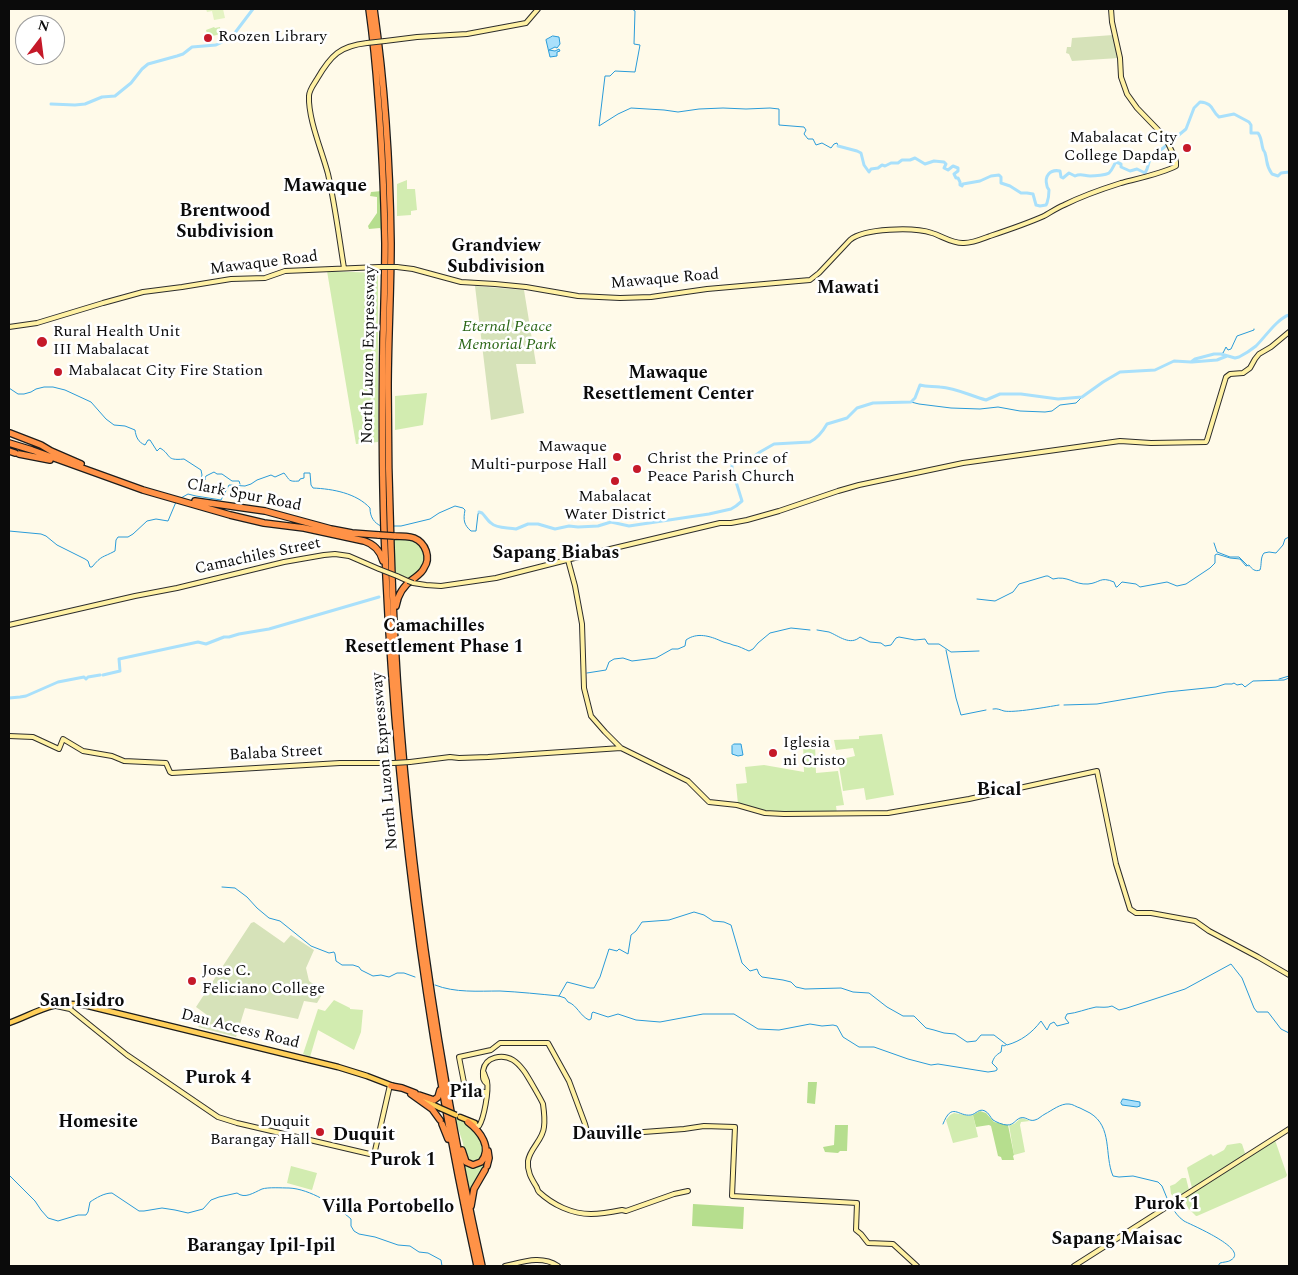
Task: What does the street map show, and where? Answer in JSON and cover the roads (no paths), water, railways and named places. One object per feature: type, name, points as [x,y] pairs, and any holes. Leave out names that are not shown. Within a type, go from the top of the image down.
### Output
[{"type":"highway","name":"North Luzon Expressway","points":[[369,9],[382,141],[384,193],[383,435],[387,520]]},
{"type":"highway","name":"North Luzon Expressway","points":[[374,9],[382,74],[390,193],[391,270],[386,575],[392,688],[416,922],[440,1080],[476,1266]]},
{"type":"highway","points":[[10,433],[95,470]]},
{"type":"highway","name":"Clark Spur Road","points":[[9,442],[230,515],[364,541],[377,548],[382,555],[386,575]]},
{"type":"highway","name":"Clark Spur Road","points":[[9,442],[143,490],[181,499],[267,512],[340,531],[414,538],[423,544],[426,550],[428,556],[426,566],[421,573],[402,589],[396,601],[394,618]]},
{"type":"highway","points":[[14,453],[53,461],[112,479]]},
{"type":"highway","points":[[264,523],[272,519],[271,514],[267,512]]},
{"type":"highway","points":[[304,528],[346,535],[387,536]]},
{"type":"highway","name":"North Luzon Expressway","points":[[387,536],[400,720],[416,878],[432,999],[456,1117],[471,1216],[482,1266]]},
{"type":"highway","points":[[392,1086],[431,1100],[437,1099],[440,1094],[440,1080]]},
{"type":"highway","points":[[415,1094],[441,1122],[454,1156]]},
{"type":"highway","points":[[456,1117],[466,1162],[473,1165],[482,1161],[486,1153],[485,1144],[478,1130],[468,1122]]},
{"type":"highway","points":[[471,1216],[474,1191],[486,1168],[489,1156],[485,1136],[479,1126]]},
{"type":"main road","name":"Dau Access Road","points":[[9,1023],[42,1008],[65,1003],[79,1004],[338,1067],[392,1086]]},
{"type":"main road","points":[[415,1094],[468,1122]]},
{"type":"main road","points":[[456,1117],[479,1126]]},
{"type":"street","points":[[344,268],[333,199],[310,108],[309,94],[321,72],[334,55],[342,49],[355,44],[475,33],[526,23],[538,9]]},
{"type":"street","name":"Mawaque Road","points":[[9,326],[37,323],[103,302],[143,292],[231,279],[265,278],[285,271],[397,267],[420,270],[461,282],[495,284],[578,296],[620,298],[810,280],[850,240],[859,234],[873,231],[912,230],[932,233],[958,243],[969,243],[1025,224],[1077,199],[1114,185],[1175,166],[1169,144],[1127,94],[1122,77],[1111,9]]},
{"type":"street","name":"Camachiles Street","points":[[9,625],[284,562],[324,555],[345,555],[410,582],[436,586],[496,578],[720,524],[738,522],[859,485],[963,463],[1120,441],[1150,443],[1206,442],[1226,377],[1232,374],[1243,373],[1250,368],[1259,354],[1289,332]]},
{"type":"street","points":[[568,560],[578,597],[582,624],[584,688],[591,716],[621,748],[688,781],[709,802],[737,805],[765,813],[888,813],[968,799],[1097,771],[1116,866],[1130,909],[1136,913],[1152,913],[1195,921],[1209,931],[1258,956],[1289,975]]},
{"type":"street","name":"Balaba Street","points":[[9,736],[33,738],[57,749],[60,748],[63,739],[83,751],[112,756],[119,760],[166,763],[172,773],[340,763],[394,763],[450,757],[488,758],[621,748]]},
{"type":"street","points":[[54,1005],[70,1009],[127,1055],[218,1117],[266,1130],[374,1154],[392,1086]]},
{"type":"street","points":[[487,1093],[479,1091],[466,1094],[459,1057],[491,1050],[500,1043],[548,1044],[569,1081],[589,1138],[603,1135],[704,1126],[735,1127],[732,1196],[858,1203],[856,1230],[868,1243],[893,1244],[917,1266]]},
{"type":"street","points":[[468,1122],[479,1126],[482,1118],[487,1093],[487,1084],[483,1080],[483,1068],[490,1059],[498,1057],[511,1059],[523,1070],[542,1107],[544,1127],[541,1136],[531,1151],[528,1166],[530,1176],[536,1187],[541,1189],[543,1194],[559,1206],[580,1213],[590,1214],[626,1211],[688,1191]]},
{"type":"street","points":[[1074,1266],[1289,1129]]},
{"type":"street","points":[[505,1266],[539,1260],[548,1261],[558,1266]]},
{"type":"water","points":[[553,36],[559,37],[560,44],[557,48],[549,50],[555,51],[559,49],[560,51],[557,52],[557,56],[550,57],[546,40]]},
{"type":"water","points":[[734,744],[741,744],[743,755],[732,754],[732,746]]},
{"type":"water","points":[[1123,1099],[1140,1102],[1140,1106],[1122,1105]]},
{"type":"waterway","points":[[51,104],[85,104],[102,97],[115,96],[131,83],[148,64],[183,54],[192,47],[216,45],[231,38],[253,9]]},
{"type":"waterway","points":[[632,9],[635,11],[634,44],[640,45],[635,72],[615,71],[610,76],[605,76],[599,126],[631,108],[678,112],[699,109],[770,108],[779,109],[779,125],[804,127],[806,130],[804,134],[808,139],[813,139],[816,145],[822,143],[831,148],[837,143],[838,146]]},
{"type":"waterway","points":[[838,146],[861,153],[864,165],[869,172],[871,169],[882,165],[885,166],[915,158],[925,164],[934,161],[944,162],[946,164],[944,168],[948,170],[953,166],[958,168],[958,171],[954,174],[962,186],[963,184],[999,175],[1001,183],[1021,193],[1033,194],[1036,205],[1040,206],[1047,203],[1049,190],[1046,179],[1053,171],[1060,171],[1063,178],[1069,173],[1075,176],[1100,175],[1109,173],[1116,162],[1121,164],[1121,167],[1130,171],[1137,169],[1145,173],[1150,159],[1186,129],[1194,108],[1200,102],[1208,104],[1219,117],[1234,114],[1249,122],[1251,133],[1258,133],[1260,137],[1272,174],[1278,176],[1281,173],[1289,172]]},
{"type":"waterway","points":[[479,512],[493,525],[499,527],[516,529],[528,524],[538,524],[555,529],[569,526],[598,526],[611,522],[629,526],[731,509],[742,501],[732,469],[735,458],[751,459],[774,444],[810,442],[820,434],[827,424],[847,418],[857,408],[873,403],[911,402],[915,398],[920,385],[952,389],[986,400],[1000,394],[1021,394],[1058,399],[1082,397],[1120,372],[1155,370],[1174,361],[1191,362],[1195,359],[1214,354],[1239,357],[1256,346],[1276,324],[1289,315]]},
{"type":"waterway","points":[[1221,354],[1226,347],[1228,350],[1231,349],[1237,336],[1254,329]]},
{"type":"waterway","points":[[1192,362],[1217,360],[1227,356]]},
{"type":"waterway","points":[[9,388],[18,394],[24,394],[44,387],[65,390],[91,402],[114,425],[125,426],[135,430],[138,439],[143,444],[145,445],[150,440],[157,451],[160,448],[171,458],[184,459],[201,470],[200,481],[204,481],[206,476],[214,472],[222,474],[232,481],[239,481],[240,484]]},
{"type":"waterway","points":[[911,402],[951,408],[980,409],[998,407],[1020,411],[1045,412],[1052,411],[1060,405],[1076,403],[1082,397]]},
{"type":"waterway","points":[[181,498],[188,494],[221,500],[229,485],[245,486],[271,475],[275,477],[284,473],[291,481],[299,481],[304,478],[304,473],[310,473],[313,488],[328,489],[351,495],[370,508],[373,519],[381,526]]},
{"type":"waterway","points":[[9,531],[46,536],[57,545],[88,561],[90,567],[92,567],[100,559],[115,551],[118,537],[128,537],[147,521],[156,519],[168,521],[176,502]]},
{"type":"waterway","points":[[393,526],[430,519],[455,506],[465,510],[465,524],[471,531],[476,531],[479,512]]},
{"type":"waterway","points":[[977,599],[995,601],[1013,592],[1019,584],[1046,576],[1053,579],[1063,578],[1083,584],[1106,580],[1114,582],[1116,587],[1122,582],[1136,584],[1140,587],[1167,582],[1177,586],[1186,584],[1210,568],[1215,563],[1215,555],[1217,554],[1240,559],[1246,566],[1249,565],[1258,571],[1260,570],[1264,553],[1276,553],[1283,545],[1285,539],[1289,537]]},
{"type":"waterway","points":[[1214,543],[1217,552],[1230,557],[1239,557],[1248,566]]},
{"type":"waterway","points":[[103,675],[120,671],[119,659],[198,642],[206,644],[224,637],[269,629],[379,597]]},
{"type":"waterway","points":[[587,673],[606,670],[609,662],[614,659],[623,658],[632,661],[656,658],[672,649],[685,646],[686,640],[699,635],[708,636],[749,651],[770,633],[791,628],[810,630]]},
{"type":"waterway","points":[[817,630],[829,632],[852,641],[860,637],[885,646],[891,645],[899,637],[915,640],[925,639],[928,644],[939,644],[951,652],[979,651]]},
{"type":"waterway","points":[[946,650],[961,715],[986,710]]},
{"type":"waterway","points":[[9,698],[26,696],[58,682],[84,677],[86,679],[100,675]]},
{"type":"waterway","points":[[1279,679],[1289,676]]},
{"type":"waterway","points":[[1064,705],[1097,704],[1234,683],[1237,685],[1242,684],[1245,687],[1253,681],[1284,680],[1289,678]]},
{"type":"waterway","points":[[993,709],[1015,711],[1059,705]]},
{"type":"waterway","points":[[222,887],[235,888],[269,918],[280,921],[311,946],[329,953],[334,952],[336,961],[342,965],[359,967],[373,976],[389,977],[397,973],[404,973],[415,977]]},
{"type":"waterway","points":[[559,996],[567,982],[594,988],[600,977],[609,949],[617,951],[619,949],[628,954],[631,935],[642,922],[669,920],[694,912],[704,915],[713,921],[731,925],[742,963],[750,971],[757,969],[762,977],[791,982],[796,987],[805,989],[841,988],[853,992],[869,993],[887,1007],[903,1016],[914,1016],[926,1028],[955,1034],[967,1042],[976,1041],[981,1035],[994,1035],[1007,1045],[1026,1036],[1041,1021],[1047,1030],[1050,1024],[1054,1022],[1057,1026],[1069,1023],[1065,1018],[1067,1014],[1096,1007],[1112,1006],[1119,1010],[1127,1008],[1185,989],[1231,964],[1242,978],[1257,1012],[1268,1012],[1281,1029],[1289,1033]]},
{"type":"waterway","points":[[435,985],[459,990],[522,992],[559,996],[565,998],[589,1020],[593,1012],[608,1017],[618,1014],[636,1020],[660,1022],[703,1014],[734,1014],[758,1029],[779,1030],[810,1024],[833,1025],[837,1026],[843,1037],[859,1047],[874,1047],[931,1065],[938,1064],[988,1072],[997,1070],[992,1063],[995,1056],[1001,1052],[1002,1045],[1006,1045]]},
{"type":"waterway","points":[[943,1124],[949,1113],[956,1112],[971,1115],[983,1110],[993,1120],[1007,1125],[1022,1118],[1035,1120],[1059,1106],[1072,1104],[1090,1113],[1102,1126],[1113,1176],[1133,1176],[1158,1182],[1162,1186],[1169,1203]]},
{"type":"waterway","points":[[9,1175],[35,1201],[48,1218],[58,1221],[78,1215],[86,1215],[90,1202],[109,1193],[112,1193],[139,1211],[162,1208],[188,1213],[203,1209],[211,1200],[237,1193],[240,1195],[252,1194],[265,1188],[297,1189],[314,1195],[338,1208],[351,1219],[351,1226],[359,1234],[398,1245],[410,1246],[419,1252],[428,1253],[441,1260],[442,1266]]},
{"type":"waterway","points":[[1171,1206],[1184,1221],[1226,1244],[1232,1250],[1235,1255],[1231,1260],[1220,1263],[1218,1266]]},
{"type":"place","name":"Roozen Library","points":[[208,38]]},
{"type":"place","name":"Mabalacat City College Dapdap","points":[[1187,148]]},
{"type":"place","name":"Rural Health Unit III Mabalacat","points":[[42,342]]},
{"type":"place","name":"Mabalacat City Fire Station","points":[[58,372]]},
{"type":"place","name":"Mawaque Multi-purpose Hall","points":[[617,457]]},
{"type":"place","name":"Christ the Prince of Peace Parish Church","points":[[637,469]]},
{"type":"place","name":"Mabalacat Water District","points":[[615,481]]},
{"type":"place","name":"Iglesia ni Cristo","points":[[773,753]]},
{"type":"place","name":"Jose C. Feliciano College","points":[[192,981]]},
{"type":"place","name":"Duquit Barangay Hall","points":[[320,1132]]},
{"type":"district","name":"Mawaque","points":[[325,187]]},
{"type":"district","name":"Brentwood Subdivision","points":[[225,222]]},
{"type":"district","name":"Grandview Subdivision","points":[[496,257]]},
{"type":"district","name":"Mawati","points":[[848,289]]},
{"type":"district","name":"Mawaque Resettlement Center","points":[[668,384]]},
{"type":"district","name":"Sapang Biabas","points":[[556,554]]},
{"type":"district","name":"Camachilles Resettlement Phase 1","points":[[434,638]]},
{"type":"district","name":"Bical","points":[[999,791]]},
{"type":"district","name":"San Isidro","points":[[82,1002]]},
{"type":"district","name":"Purok 4","points":[[218,1079]]},
{"type":"district","name":"Pila","points":[[466,1093]]},
{"type":"district","name":"Homesite","points":[[98,1123]]},
{"type":"district","name":"Dauville","points":[[607,1135]]},
{"type":"district","name":"Duquit","points":[[364,1136]]},
{"type":"district","name":"Purok 1","points":[[403,1161]]},
{"type":"district","name":"Purok 1","points":[[1167,1205]]},
{"type":"district","name":"Villa Portobello","points":[[388,1208]]},
{"type":"district","name":"Sapang Maisac","points":[[1117,1240]]},
{"type":"district","name":"Barangay Ipil-Ipil","points":[[261,1247]]},
{"type":"park label","name":"Eternal Peace Memorial Park","points":[[507,337]]}]
